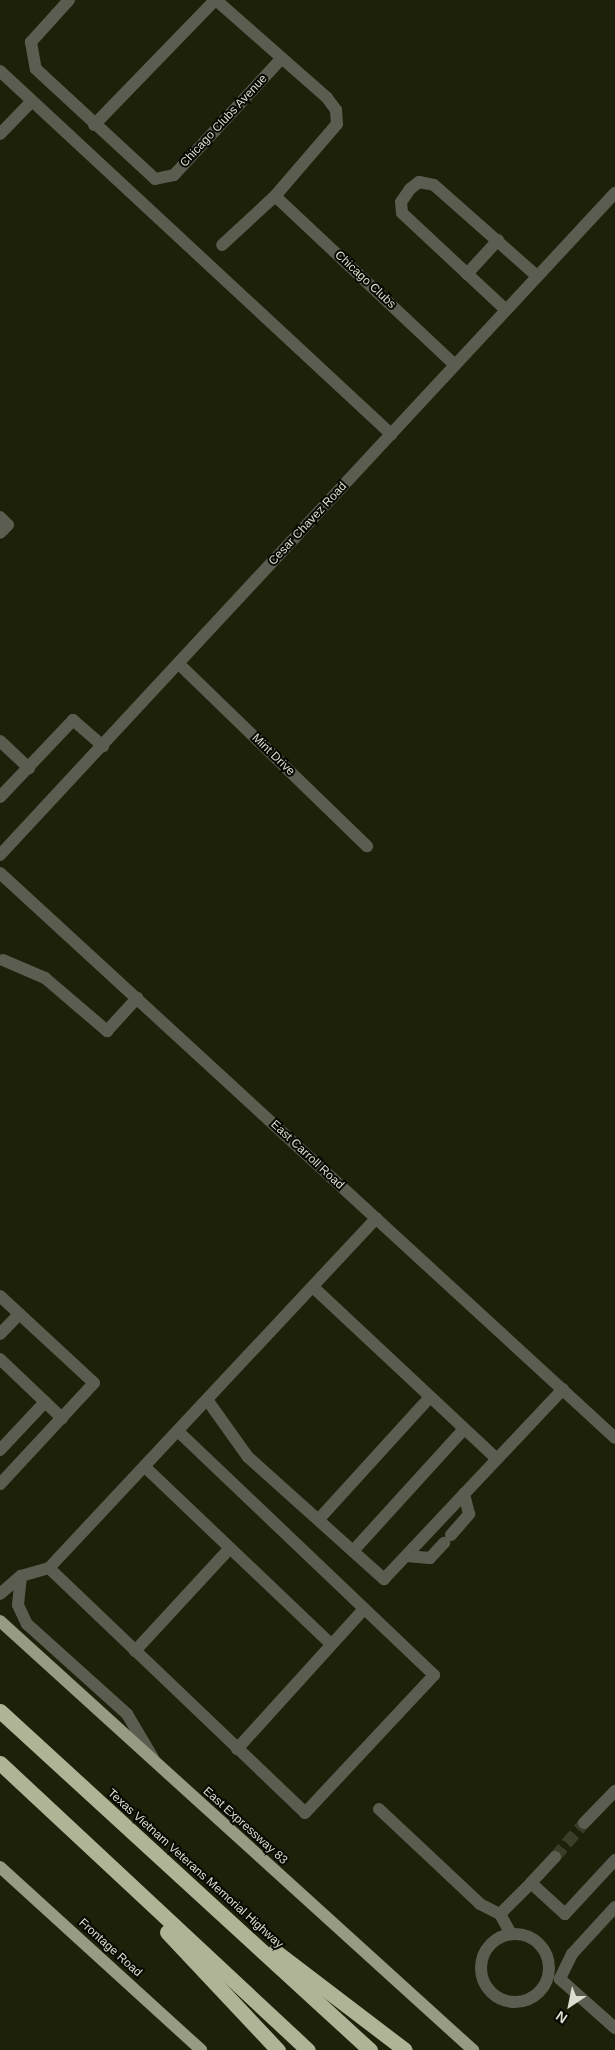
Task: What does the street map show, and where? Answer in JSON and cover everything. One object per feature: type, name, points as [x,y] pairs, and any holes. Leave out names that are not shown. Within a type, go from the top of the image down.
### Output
[{"type":"highway","name":"Texas Vietnam Veterans Memorial Highway","points":[[0,1711],[201,1893],[370,2050]]},
{"type":"highway","points":[[0,1763],[308,2050]]},
{"type":"highway","points":[[80,1837],[278,2050]]},
{"type":"highway","points":[[201,1893],[405,2050]]},
{"type":"main road","name":"East Expressway 83","points":[[0,1622],[473,2050]]},
{"type":"main road","name":"Frontage Road","points":[[0,1867],[201,2050]]},
{"type":"street","name":"Chicago Clubs Avenue","points":[[69,0],[31,42],[30,54],[36,69],[142,171],[155,179],[164,179],[174,174],[282,58]]},
{"type":"street","points":[[94,125],[215,0],[327,98],[336,110],[337,124],[275,196],[222,245]]},
{"type":"street","points":[[0,71],[391,434]]},
{"type":"street","points":[[0,134],[32,101]]},
{"type":"street","points":[[506,310],[402,213],[401,202],[410,189],[419,182],[434,185],[538,276]]},
{"type":"street","name":"Cesar Chavez Road","points":[[0,855],[615,193]]},
{"type":"street","name":"Chicago Clubs","points":[[275,196],[455,365]]},
{"type":"street","points":[[467,274],[498,240]]},
{"type":"street","points":[[0,517],[8,524],[0,533]]},
{"type":"street","name":"Mint Drive","points":[[178,664],[367,846]]},
{"type":"street","points":[[0,797],[72,720],[103,746]]},
{"type":"street","points":[[0,741],[29,768]]},
{"type":"street","name":"East Carroll Road","points":[[0,873],[615,1438]]},
{"type":"street","points":[[3,960],[45,978],[107,1030],[137,998]]},
{"type":"street","points":[[0,1594],[21,1576],[49,1568],[208,1401],[376,1218]]},
{"type":"street","points":[[313,1287],[496,1459]]},
{"type":"street","points":[[0,1296],[94,1383],[0,1484]]},
{"type":"street","points":[[0,1334],[19,1314]]},
{"type":"street","points":[[0,1359],[62,1418]]},
{"type":"street","points":[[208,1401],[248,1457],[319,1518],[384,1578],[562,1389]]},
{"type":"street","points":[[319,1518],[430,1397]]},
{"type":"street","points":[[0,1450],[45,1402]]},
{"type":"street","points":[[353,1551],[464,1429]]},
{"type":"street","points":[[49,1568],[305,1813],[434,1675],[179,1432]]},
{"type":"street","points":[[145,1467],[331,1644]]},
{"type":"street","points":[[406,1556],[430,1558],[469,1514],[464,1494]]},
{"type":"street","points":[[135,1651],[229,1549]]},
{"type":"street","points":[[21,1576],[18,1605],[27,1624],[127,1714],[160,1768]]},
{"type":"street","points":[[237,1749],[364,1609]]},
{"type":"street","points":[[584,1823],[613,1797]]},
{"type":"street","points":[[379,1809],[480,1904],[500,1914],[511,1934]]},
{"type":"street","points":[[500,1914],[554,1857]]},
{"type":"street","points":[[531,1883],[564,1914],[615,1860]]},
{"type":"street","points":[[615,1907],[572,1954],[554,1978],[525,2000],[503,2000],[485,1986],[481,1963],[484,1952],[500,1937],[511,1934],[533,1939],[541,1946],[547,1956],[554,1978],[615,2028]]},
{"type":"tunnel","points":[[555,1857],[584,1823]]}]
